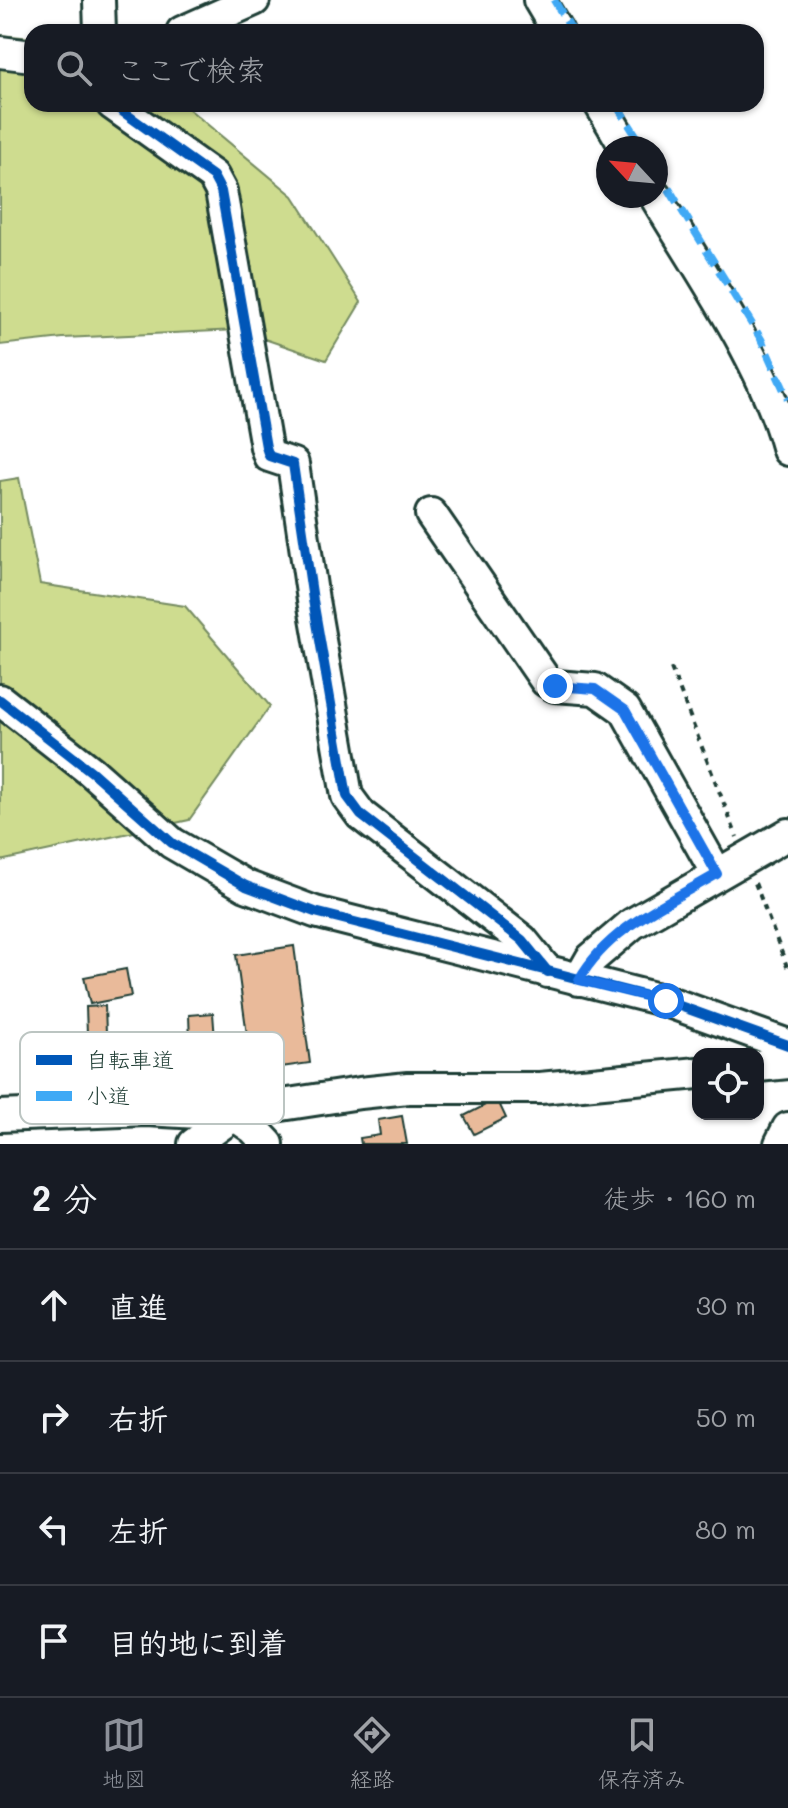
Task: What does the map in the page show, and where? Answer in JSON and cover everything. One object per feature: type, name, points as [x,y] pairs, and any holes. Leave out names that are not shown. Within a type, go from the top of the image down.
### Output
[{"type":"street","points":[[99,0],[100,24]]},
{"type":"street","points":[[200,24],[254,0]]},
{"type":"street","points":[[539,0],[553,24]]},
{"type":"street","points":[[123,112],[213,176],[221,191],[266,447],[269,456],[293,464],[347,796],[361,815],[522,940],[548,972]]},
{"type":"street","points":[[605,112],[619,136]]},
{"type":"street","points":[[662,208],[749,356],[776,412],[788,450]]},
{"type":"street","points":[[431,514],[546,681],[555,686],[595,689],[625,710],[717,874]]},
{"type":"street","points":[[0,700],[92,772],[172,843],[246,886],[315,912],[666,1001],[788,1045]]},
{"type":"street","points":[[579,980],[591,959],[632,924],[788,834]]},
{"type":"street","points":[[764,1065],[788,1063]]},
{"type":"street","points":[[284,1104],[384,1090],[540,1088],[692,1074]]},
{"type":"street","points":[[0,1116],[20,1115]]},
{"type":"street","points":[[194,1144],[222,1124]]},
{"type":"street","points":[[247,1124],[268,1144]]},
{"type":"street","points":[[780,1144],[788,1128]]},
{"type":"path","points":[[671,668],[788,969]]},
{"type":"green space","points":[[0,35],[24,37],[24,112],[193,112],[293,196],[361,302],[326,360],[238,330],[63,338],[0,345]]},
{"type":"green space","points":[[19,478],[40,584],[185,606],[270,706],[189,820],[0,861],[0,481]]},
{"type":"building","points":[[294,946],[310,1063],[284,1067],[284,1032],[247,1032],[236,955]]},
{"type":"building","points":[[126,969],[131,996],[90,1004],[84,977]]},
{"type":"building","points":[[105,1006],[106,1032],[87,1032],[86,1007]]},
{"type":"building","points":[[213,1013],[214,1032],[190,1032],[189,1015]]},
{"type":"building","points":[[497,1099],[506,1118],[474,1134],[464,1116]]},
{"type":"building","points":[[402,1116],[407,1144],[361,1144],[360,1138],[380,1135],[378,1120]]},
{"type":"marked path","points":[[554,0],[568,24]]},
{"type":"marked path","points":[[621,112],[636,136]]},
{"type":"marked path","points":[[668,188],[761,339],[788,399]]},
{"type":"cycle path","points":[[123,112],[213,176],[221,191],[266,447],[269,456],[293,464],[347,796],[361,815],[522,940],[548,972]]},
{"type":"cycle path","points":[[0,700],[92,772],[172,843],[246,886],[315,912],[666,1001],[788,1045]]},
{"type":"route","points":[[555,686],[595,689],[625,710],[717,874],[632,924],[591,959],[579,980],[666,1001]]}]
